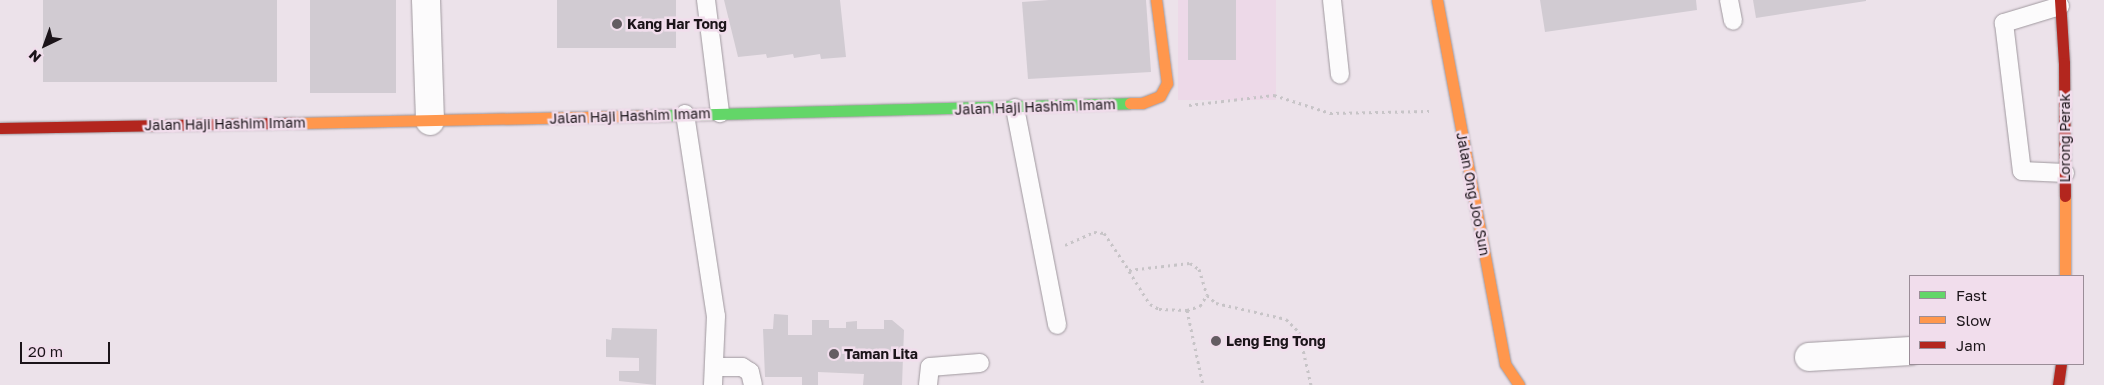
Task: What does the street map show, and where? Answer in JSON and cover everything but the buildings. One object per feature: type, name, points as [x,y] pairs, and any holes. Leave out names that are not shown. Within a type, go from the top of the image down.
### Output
[{"type":"street","points":[[426,0],[430,121]]},
{"type":"street","points":[[1156,0],[1167,83],[1160,96]]},
{"type":"street","name":"Jalan Ong Joo Sun","points":[[1437,0],[1506,364],[1519,385]]},
{"type":"street","name":"Lorong Perak","points":[[2060,3],[2065,173],[2065,275]]},
{"type":"street","name":"Jalan Haji Hashim Imam","points":[[0,128],[1015,108],[1142,103],[1160,96]]},
{"type":"street","points":[[1808,357],[1909,351]]},
{"type":"street","points":[[2058,385],[2060,365]]},
{"type":"lane","points":[[706,0],[720,113]]},
{"type":"lane","points":[[1332,0],[1340,75]]},
{"type":"lane","points":[[1729,0],[1733,21]]},
{"type":"lane","points":[[2060,3],[2004,23],[2022,171],[2065,173]]},
{"type":"lane","points":[[1015,108],[1057,325]]},
{"type":"lane","points":[[685,114],[716,316],[713,385]]},
{"type":"lane","points":[[928,385],[930,367],[980,363]]},
{"type":"lane","points":[[714,366],[742,366],[750,372],[753,385]]},
{"type":"path","points":[[1160,96],[1184,106],[1274,95],[1330,113],[1457,111]]},
{"type":"path","points":[[1043,251],[1084,239],[1094,232],[1104,233],[1150,304],[1159,309],[1187,310],[1200,306],[1208,295]]},
{"type":"path","points":[[1129,270],[1190,263],[1203,276],[1208,295],[1216,303],[1286,319],[1299,332],[1311,385]]},
{"type":"path","points":[[1187,310],[1203,385]]},
{"type":"shaded area","points":[[1178,0],[1276,0],[1276,100],[1178,100]]},
{"type":"traffic: fast","points":[[639,116],[1130,103]]},
{"type":"traffic: slow","points":[[1130,103],[1142,103],[1160,96],[1167,83],[1156,0]]},
{"type":"traffic: slow","points":[[1437,0],[1505,364],[1519,385]]},
{"type":"traffic: slow","points":[[295,123],[639,116]]},
{"type":"traffic: slow","points":[[2065,196],[2065,275]]},
{"type":"traffic: jam","points":[[2060,0],[2064,63],[2065,196]]},
{"type":"traffic: jam","points":[[0,128],[295,123]]},
{"type":"traffic: jam","points":[[2058,385],[2061,365]]},
{"type":"place","name":"Kang Har Tong","points":[[617,24]]},
{"type":"place","name":"Leng Eng Tong","points":[[1216,341]]},
{"type":"place","name":"Taman Lita","points":[[834,354]]}]
